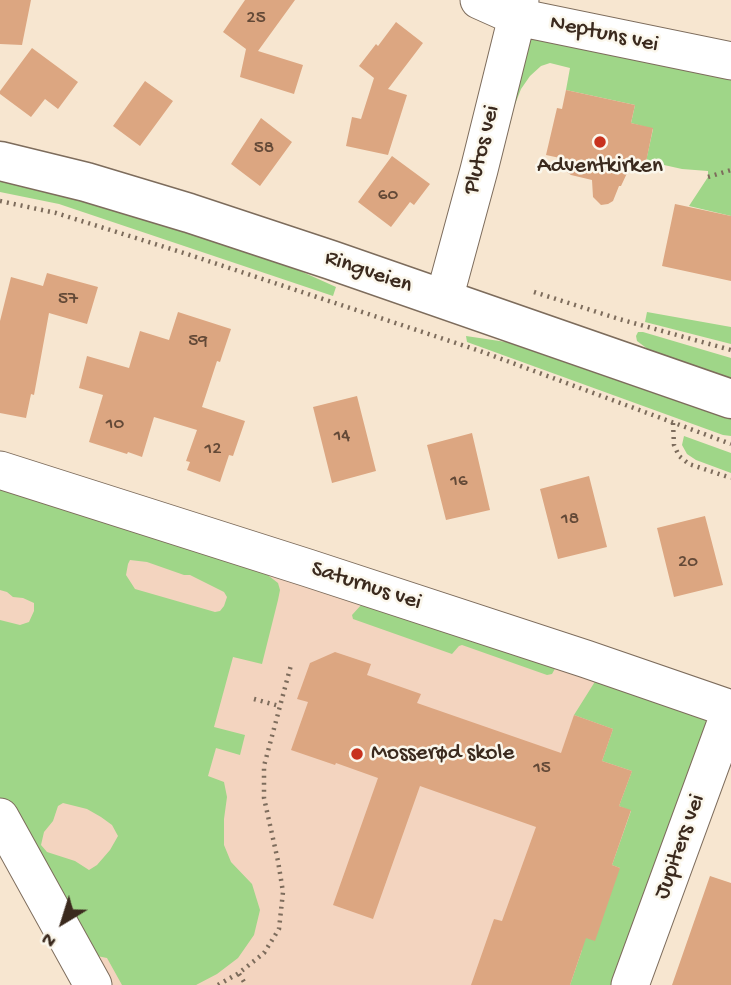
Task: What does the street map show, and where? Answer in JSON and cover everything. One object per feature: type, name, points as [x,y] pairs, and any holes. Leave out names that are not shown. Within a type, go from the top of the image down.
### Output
[{"type":"main road","name":"Ringveien","points":[[0,160],[163,205],[331,260],[731,399]]},
{"type":"street","name":"Neptuns vei","points":[[479,0],[731,61]]},
{"type":"street","name":"Plutos vei","points":[[443,299],[518,8]]},
{"type":"street","name":"Saturnus vei","points":[[0,470],[308,568],[731,709]]},
{"type":"street","name":"Jupiters vei","points":[[630,985],[731,709]]},
{"type":"street","points":[[0,817],[93,985]]},
{"type":"path","points":[[708,177],[731,170]]},
{"type":"path","points":[[0,201],[56,214],[187,254],[480,351],[731,444]]},
{"type":"path","points":[[533,292],[731,350]]},
{"type":"path","points":[[673,423],[674,445],[679,456],[689,464],[731,478]]},
{"type":"path","points":[[218,985],[239,974],[264,953],[279,929],[283,892],[264,798],[264,766],[291,665]]},
{"type":"path","points":[[254,699],[279,706]]},
{"type":"path","points":[[239,974],[246,985]]},
{"type":"shaded area","name":"Mosserød skole","points":[[0,470],[715,702],[644,985],[112,985],[0,785]]},
{"type":"green space","points":[[528,37],[731,73],[731,216],[689,206],[708,177],[708,171],[682,169],[646,161],[653,129],[631,123],[635,105],[566,90],[570,68],[550,63],[541,66],[521,89],[509,128],[501,127]]},
{"type":"green space","points":[[0,180],[53,192],[267,256],[336,287],[333,296],[59,204],[0,192]]},
{"type":"green space","points":[[647,312],[731,327],[731,344],[645,322]]},
{"type":"green space","points":[[638,332],[731,358],[731,384],[653,353],[637,341]]},
{"type":"green space","points":[[466,336],[526,345],[731,417],[731,436],[467,342]]},
{"type":"green space","points":[[684,436],[731,453],[731,473],[687,454],[682,445]]},
{"type":"green space","points":[[0,481],[265,573],[278,583],[280,590],[262,664],[233,657],[214,727],[245,735],[240,755],[216,748],[208,776],[224,782],[227,797],[224,845],[231,862],[252,884],[260,910],[254,935],[238,958],[217,974],[196,985],[122,985],[107,958],[97,956],[0,799],[0,620],[20,625],[29,622],[34,603],[0,590]],"holes":[[[130,560],[147,562],[190,575],[224,592],[227,597],[224,606],[215,612],[135,589],[126,575]],[[63,803],[87,809],[101,817],[112,825],[118,836],[110,850],[89,870],[75,861],[47,852],[41,845],[44,832],[53,821],[58,806]]]},
{"type":"green space","points":[[362,604],[557,665],[552,674],[547,675],[462,645],[452,654],[353,619],[352,615]]},
{"type":"green space","points":[[596,680],[710,719],[621,985],[570,985],[582,950],[569,945],[620,868],[612,865],[631,811],[619,806],[632,771],[602,761],[613,729],[574,715]]},
{"type":"building","points":[[0,0],[31,0],[22,45],[0,44]]},
{"type":"building","points":[[245,0],[295,0],[258,51],[303,65],[294,94],[240,77],[246,49],[223,32]]},
{"type":"building","points":[[396,22],[423,43],[388,89],[407,95],[388,155],[346,146],[352,117],[361,119],[374,78],[359,66]]},
{"type":"building","points":[[32,48],[78,82],[58,109],[45,99],[31,117],[0,94],[0,91]]},
{"type":"building","points":[[145,81],[173,101],[140,146],[113,126]]},
{"type":"building","name":"Adventkirken","points":[[566,90],[635,105],[631,123],[653,128],[644,172],[629,169],[613,201],[608,204],[601,205],[593,197],[592,180],[571,175],[564,170],[560,158],[546,155],[557,108],[562,109]]},
{"type":"building","points":[[261,118],[292,142],[260,186],[231,164]]},
{"type":"building","points":[[392,156],[430,184],[414,205],[410,202],[391,227],[358,202]]},
{"type":"building","points":[[675,204],[731,216],[731,281],[662,266]]},
{"type":"building","points":[[47,273],[98,287],[87,324],[49,313],[34,395],[31,394],[26,418],[0,413],[0,321],[11,277],[43,286]]},
{"type":"building","points":[[178,312],[231,329],[202,407],[245,421],[233,456],[229,455],[220,482],[187,470],[190,462],[186,461],[197,430],[154,417],[142,457],[89,442],[103,395],[79,388],[87,356],[129,368],[140,331],[169,340]]},
{"type":"building","points":[[357,396],[376,471],[332,483],[313,407]]},
{"type":"building","points":[[472,433],[490,510],[446,520],[427,445]]},
{"type":"building","points":[[589,476],[607,547],[558,559],[540,489]]},
{"type":"building","points":[[705,516],[723,585],[674,597],[657,528]]},
{"type":"building","points":[[335,652],[371,664],[367,675],[421,694],[417,703],[561,753],[574,715],[613,729],[602,761],[632,771],[619,806],[631,810],[612,865],[620,868],[595,941],[586,938],[570,985],[471,985],[494,919],[502,921],[536,827],[420,786],[373,919],[333,905],[378,778],[291,750],[308,702],[297,699],[310,663]]},
{"type":"building","points":[[710,876],[731,883],[731,985],[672,985]]},
{"type":"place","name":"Adventkirken","points":[[600,142]]},
{"type":"place","name":"Mosserød skole","points":[[357,754]]}]
